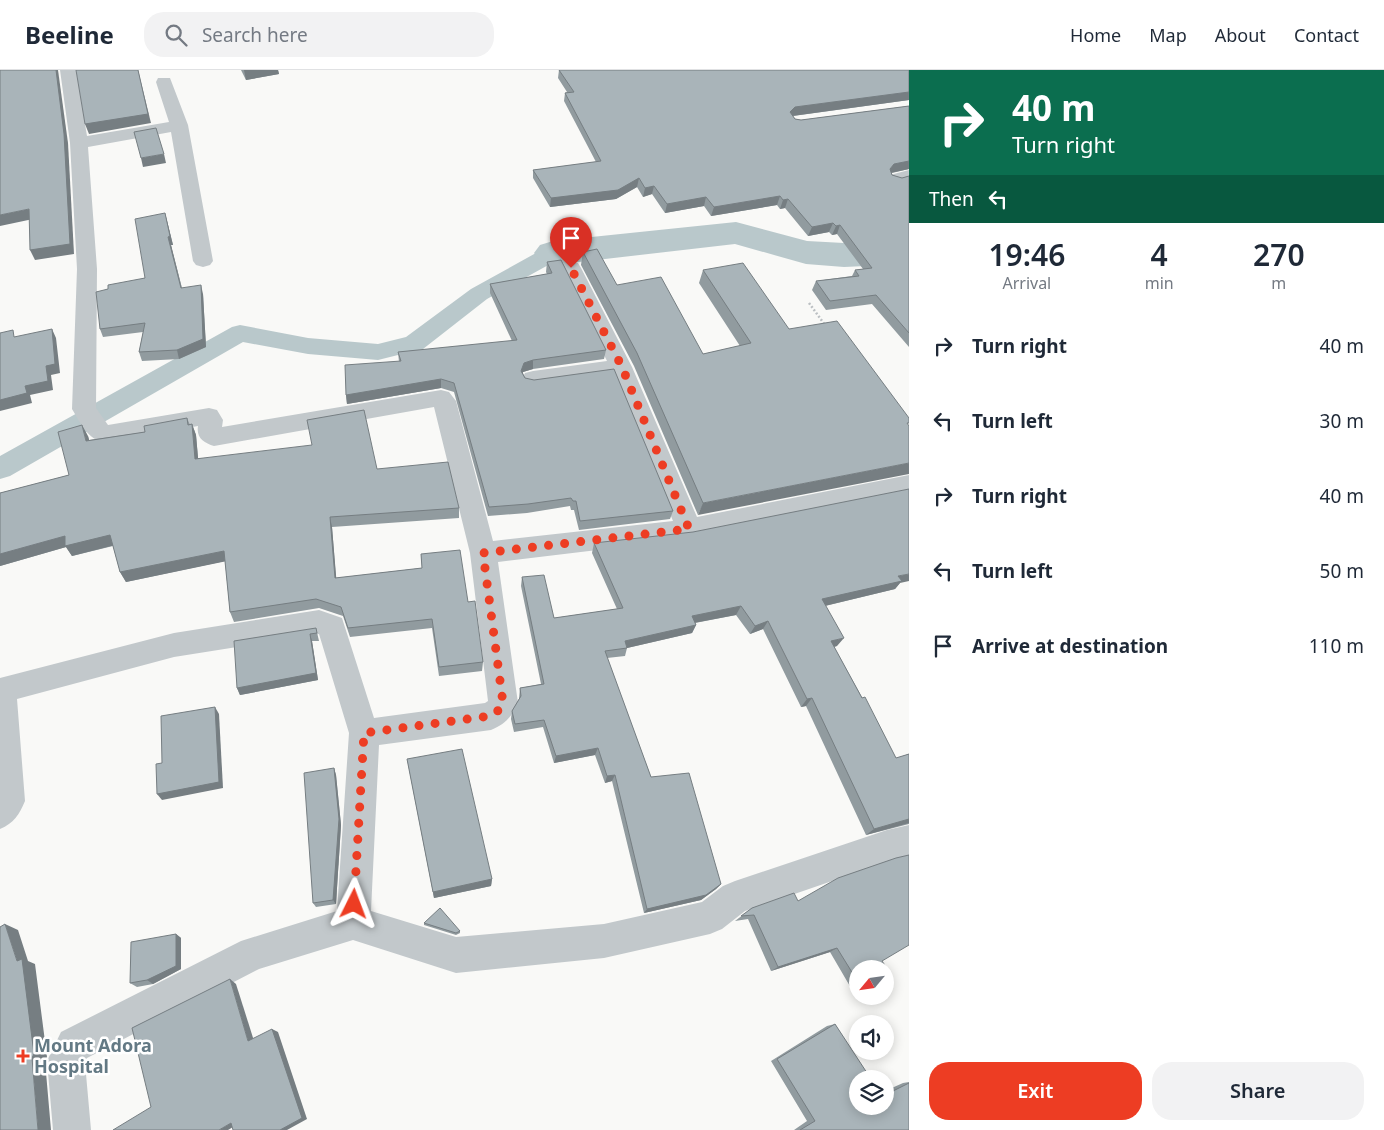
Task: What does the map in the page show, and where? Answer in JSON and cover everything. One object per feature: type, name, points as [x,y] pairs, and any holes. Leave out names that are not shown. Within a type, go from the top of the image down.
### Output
[{"type":"street","points":[[68,70],[79,144],[87,269],[84,409],[98,430],[104,434],[209,416],[211,420],[209,433],[214,437],[441,398],[444,401],[483,553],[503,703],[499,710],[490,716],[364,733]]},
{"type":"street","points":[[164,82],[179,125],[203,261]]},
{"type":"street","points":[[79,144],[179,125]]},
{"type":"street","points":[[571,268],[622,367],[689,529]]},
{"type":"street","points":[[533,379],[622,367]]},
{"type":"street","points":[[483,553],[689,529],[909,485]]},
{"type":"street","points":[[0,813],[8,801],[1,697],[8,688],[174,645],[319,622],[327,623],[332,626],[364,733],[353,923]]},
{"type":"street","points":[[72,1130],[66,1060],[74,1045],[253,953],[353,923],[456,955],[604,941],[710,917],[735,898],[886,846],[909,841]]},
{"type":"path","points":[[809,303],[827,326]]},
{"type":"building","points":[[0,70],[56,70],[64,134],[70,244],[30,250],[29,209],[0,215]]},
{"type":"building","points":[[76,70],[138,70],[148,114],[85,124]]},
{"type":"building","points":[[559,70],[909,70],[909,92],[795,107],[790,112],[795,119],[801,120],[909,106],[909,161],[894,164],[890,169],[892,175],[902,178],[909,176],[909,333],[876,295],[830,301],[816,281],[859,276],[855,270],[872,268],[840,225],[836,226],[833,223],[812,227],[788,199],[783,200],[780,196],[714,207],[706,197],[667,204],[654,186],[645,188],[639,178],[618,190],[551,198],[533,170],[601,161],[565,93],[574,92]]},
{"type":"building","points":[[156,128],[164,154],[141,158],[134,132]]},
{"type":"building","points":[[165,213],[170,236],[168,237],[181,288],[201,285],[203,339],[177,350],[139,352],[145,323],[100,329],[96,292],[108,289],[108,285],[145,278],[135,219]]},
{"type":"building","points":[[597,249],[617,285],[661,277],[703,354],[751,343],[703,270],[743,263],[789,329],[837,321],[909,418],[909,423],[907,423],[909,426],[909,463],[703,503],[637,353],[583,252]]},
{"type":"building","points":[[561,260],[606,350],[533,360],[524,363],[521,371],[525,378],[534,380],[614,369],[673,511],[580,521],[576,501],[573,501],[571,498],[489,507],[454,383],[441,379],[346,395],[345,365],[401,361],[398,352],[517,340],[490,284],[552,273],[547,262]]},
{"type":"building","points":[[52,329],[55,364],[46,366],[48,381],[25,386],[27,393],[0,400],[0,333],[13,330],[14,337]]},
{"type":"building","points":[[364,410],[377,469],[448,462],[459,508],[330,517],[335,578],[422,568],[421,554],[460,550],[468,602],[475,601],[483,662],[439,667],[432,619],[348,628],[341,607],[316,599],[230,612],[224,551],[120,572],[110,535],[65,546],[65,536],[0,554],[0,493],[69,475],[58,432],[82,425],[86,441],[145,432],[144,426],[187,418],[188,425],[192,424],[195,459],[312,445],[307,420]]},
{"type":"building","points":[[909,489],[909,574],[898,576],[902,581],[822,599],[844,638],[831,641],[862,698],[865,697],[896,758],[909,754],[909,819],[874,829],[812,698],[807,699],[768,621],[755,626],[741,606],[692,616],[696,625],[625,641],[627,648],[605,651],[651,777],[689,773],[721,884],[706,895],[647,909],[615,775],[607,776],[598,748],[556,756],[544,720],[515,724],[512,711],[521,696],[520,688],[544,684],[522,577],[544,575],[554,618],[623,608],[594,543],[693,532]]},
{"type":"building","points":[[316,628],[317,633],[310,634],[316,673],[237,688],[234,641]]},
{"type":"building","points":[[215,707],[219,782],[157,794],[156,764],[162,763],[161,716]]},
{"type":"building","points":[[462,749],[492,879],[433,892],[407,759]]},
{"type":"building","points":[[334,768],[339,819],[333,900],[313,903],[304,773]]},
{"type":"building","points":[[909,855],[909,945],[884,960],[849,960],[849,967],[837,948],[778,967],[754,915],[741,916],[752,908],[794,893],[798,901],[838,878]]},
{"type":"building","points":[[440,908],[460,931],[456,933],[424,923]]},
{"type":"building","name":"Mount Adora Hospital","points":[[5,924],[17,961],[22,959],[34,1054],[32,1058],[38,1130],[0,1130],[0,927]]},
{"type":"building","points":[[176,934],[176,966],[147,980],[130,983],[131,942]]},
{"type":"building","points":[[230,979],[248,1041],[272,1029],[302,1118],[280,1130],[233,1130],[231,1123],[219,1130],[113,1130],[151,1107],[132,1028]]},
{"type":"building","points":[[835,1024],[849,1045],[849,1060],[859,1060],[865,1070],[849,1070],[849,1115],[894,1115],[894,1090],[909,1083],[909,1130],[800,1130],[815,1121],[777,1059]]},
{"type":"waterway","points":[[553,253],[736,233],[806,252],[844,255],[909,252]]},
{"type":"waterway","points":[[0,469],[240,333],[308,346],[378,352],[414,343],[479,294],[553,253]]},
{"type":"place","name":"Mount Adora Hospital","points":[[23,1056]]},
{"type":"route","points":[[354,904],[364,733],[490,716],[499,710],[503,703],[483,553],[689,529],[622,367],[571,268]]}]
